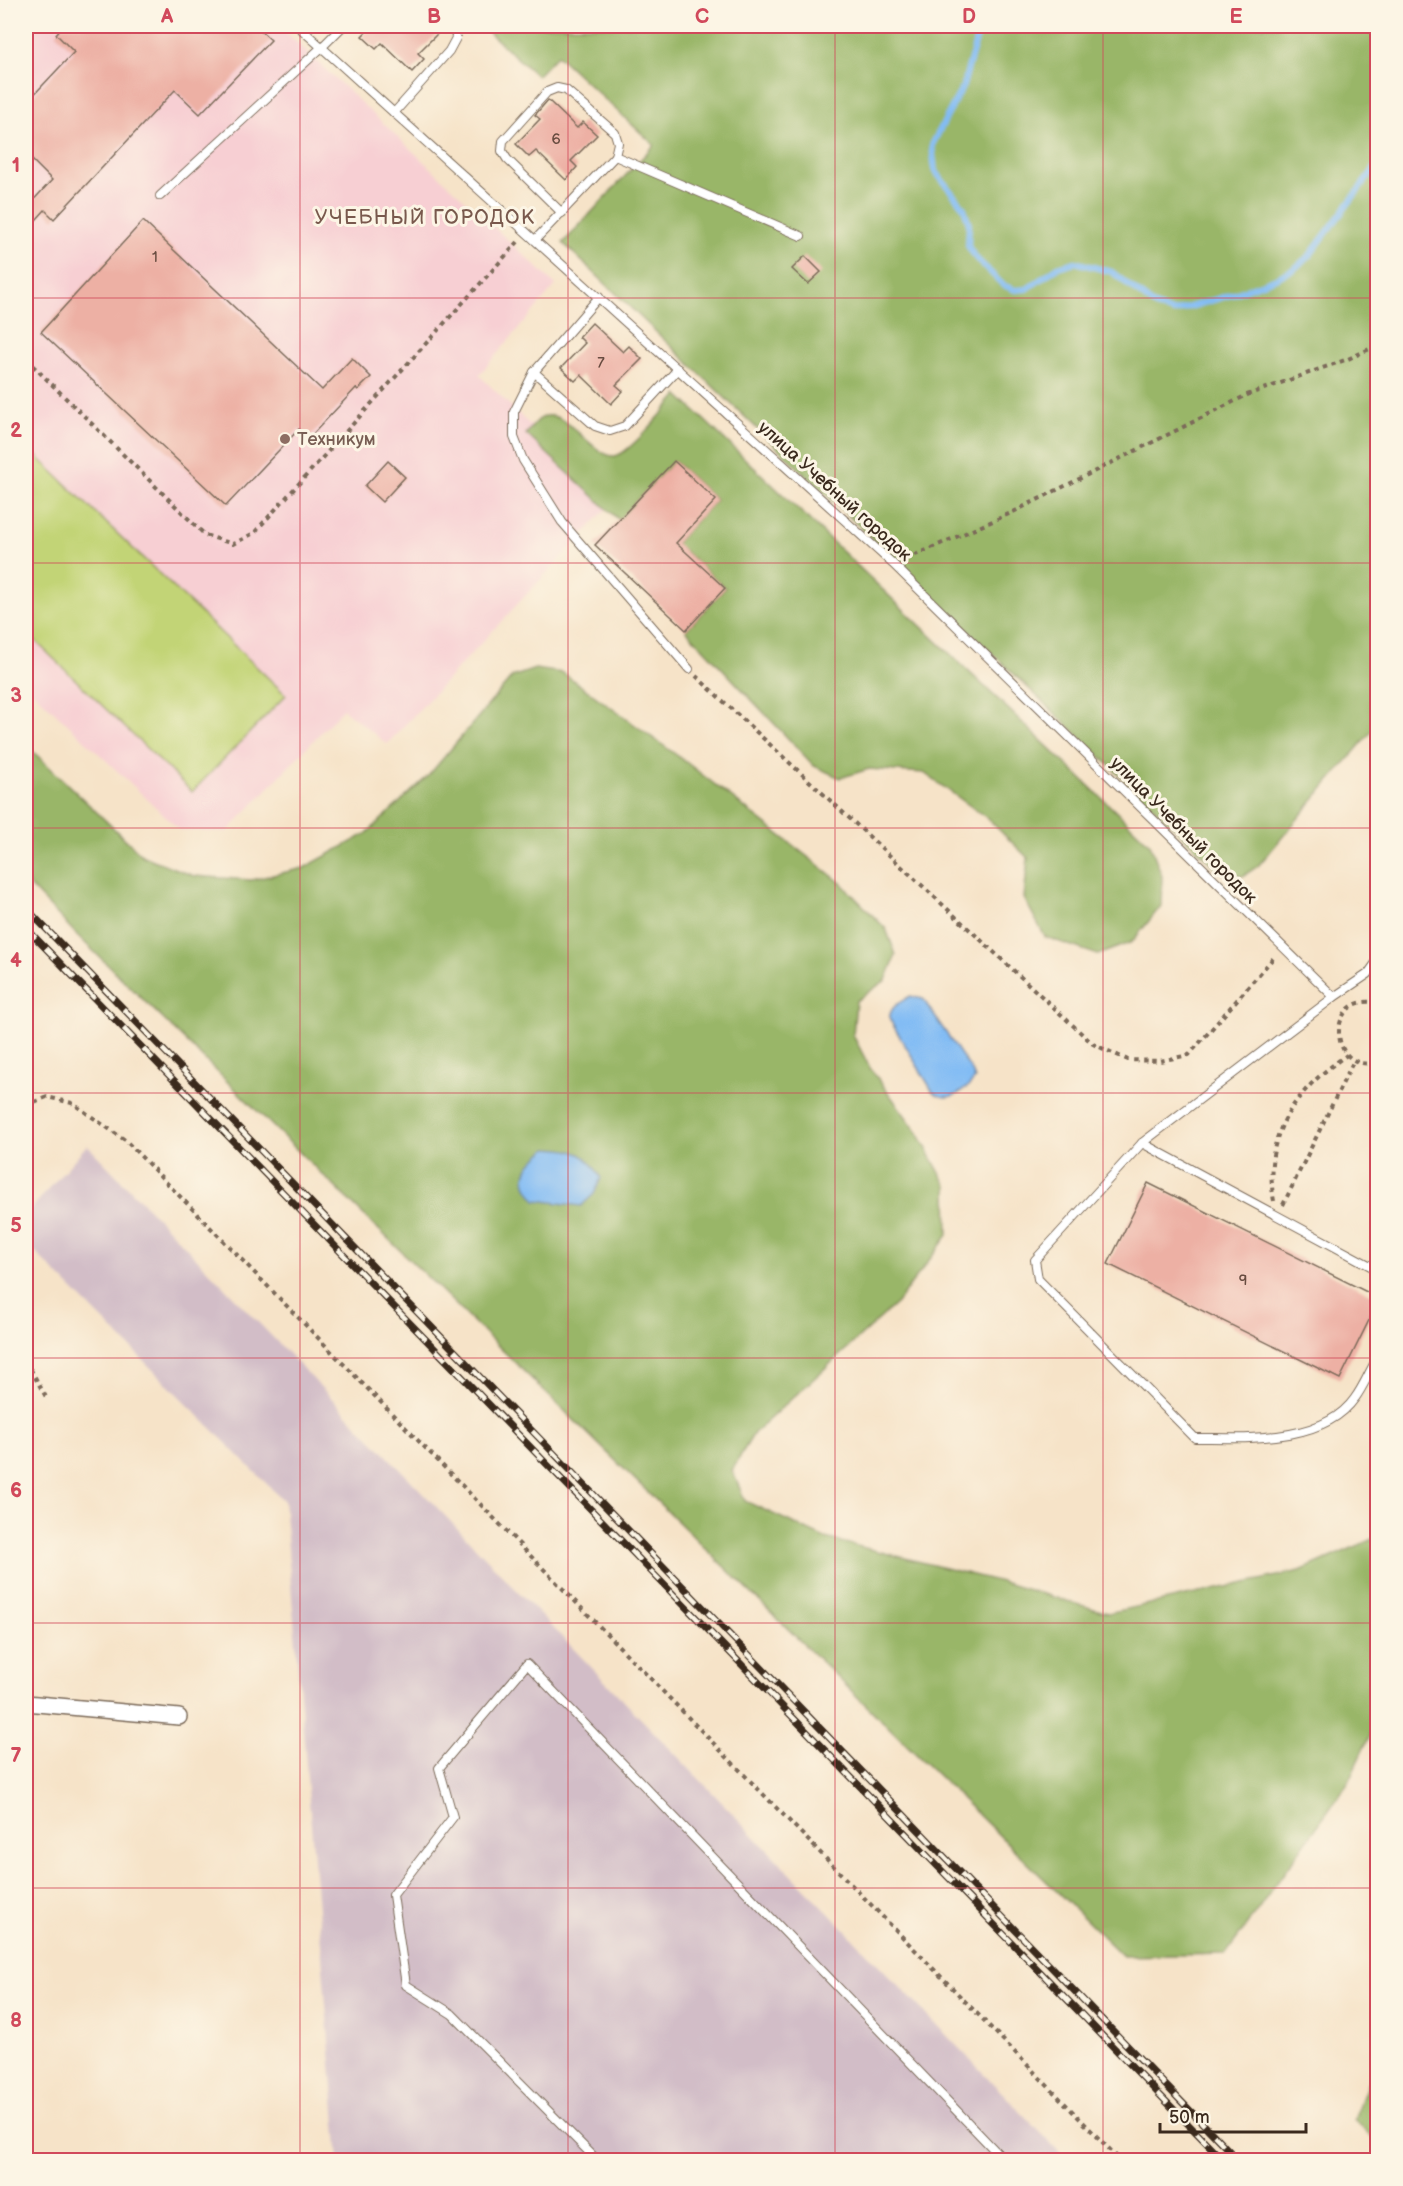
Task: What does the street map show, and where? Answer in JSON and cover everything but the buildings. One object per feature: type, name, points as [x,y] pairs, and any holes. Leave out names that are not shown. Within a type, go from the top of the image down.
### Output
[{"type":"street","points":[[26,1703],[179,1717]]},
{"type":"lane","name":"улица Учебный городок","points":[[298,26],[893,564],[1334,997]]},
{"type":"lane","points":[[160,196],[343,26]]},
{"type":"lane","points":[[394,113],[449,51],[456,38],[455,26]]},
{"type":"lane","points":[[535,240],[562,213],[615,156],[618,143],[615,133],[566,90],[556,88],[547,92],[503,141],[502,151],[507,159],[562,213]]},
{"type":"lane","points":[[615,156],[801,236]]},
{"type":"lane","points":[[599,297],[534,372],[514,412],[514,437],[523,460],[562,522],[689,669]]},
{"type":"lane","points":[[534,372],[595,426],[610,431],[625,426],[678,369]]},
{"type":"lane","points":[[1377,960],[1368,974],[1334,997],[1142,1143],[1035,1260],[1038,1279],[1195,1438],[1266,1438],[1300,1432],[1330,1421],[1355,1399],[1377,1357]]},
{"type":"lane","points":[[1142,1143],[1377,1270]]},
{"type":"lane","points":[[597,2160],[452,2014],[406,1985],[393,1895],[453,1817],[439,1768],[527,1664],[1004,2160]]},
{"type":"path","points":[[26,359],[205,535],[233,544],[254,534],[527,233]]},
{"type":"path","points":[[893,564],[1011,513],[1247,395],[1348,359],[1377,345]]},
{"type":"path","points":[[689,669],[1093,1044],[1128,1060],[1160,1061],[1189,1055],[1282,948]]},
{"type":"path","points":[[1377,1003],[1358,1004],[1344,1014],[1338,1031],[1342,1048],[1354,1060],[1363,1063],[1377,1062]]},
{"type":"path","points":[[1278,1216],[1273,1198],[1272,1173],[1275,1144],[1281,1123],[1295,1100],[1347,1054]]},
{"type":"path","points":[[1278,1216],[1354,1060]]},
{"type":"path","points":[[26,1105],[47,1097],[72,1103],[125,1140],[1120,2160]]},
{"type":"path","points":[[26,1361],[46,1397]]},
{"type":"shaded area","name":"Техникум","points":[[26,26],[279,26],[556,285],[479,375],[611,504],[387,744],[343,709],[227,832],[180,830],[26,685]]},
{"type":"shaded area","points":[[87,1145],[1067,2160],[339,2160],[284,1501],[26,1243],[26,1215]]},
{"type":"green space","points":[[482,26],[1377,26],[1377,725],[1258,866],[1243,876],[1223,874],[563,243],[654,145],[557,55],[537,76]]},
{"type":"green space","points":[[678,395],[1150,844],[1162,876],[1161,906],[1132,942],[1098,955],[1045,937],[1024,898],[1028,858],[987,818],[924,773],[869,769],[840,778],[814,766],[686,630],[725,588],[676,543],[716,500],[674,461],[619,520],[526,434],[540,418],[551,416],[569,425],[606,454],[614,456],[638,440]]},
{"type":"green space","points":[[28,448],[286,695],[192,792],[26,632],[26,450]]},
{"type":"green space","points":[[535,669],[563,673],[682,759],[840,882],[886,929],[896,955],[886,980],[856,1001],[853,1035],[870,1068],[918,1133],[947,1186],[948,1235],[897,1303],[754,1433],[732,1470],[745,1501],[825,1538],[1005,1583],[1108,1613],[1300,1571],[1377,1537],[1377,1720],[1346,1786],[1226,1954],[1123,1956],[77,935],[26,882],[26,745],[143,856],[194,876],[251,880],[304,868],[366,834],[429,775],[512,677]]},
{"type":"green space","points":[[1377,2060],[1378,2142],[1354,2119]]},
{"type":"water","points":[[910,996],[923,999],[972,1071],[975,1079],[956,1095],[944,1097],[933,1092],[890,1020],[893,1008]]},
{"type":"water","points":[[548,1148],[580,1154],[591,1163],[601,1178],[594,1194],[581,1206],[536,1200],[530,1192],[526,1184],[526,1171],[529,1165]]},
{"type":"waterway","points":[[980,26],[963,86],[932,145],[935,171],[964,208],[969,224],[968,246],[975,257],[1003,285],[1015,290],[1027,289],[1058,267],[1075,262],[1112,272],[1155,306],[1173,312],[1234,294],[1294,269],[1310,255],[1378,164]]},
{"type":"railway","points":[[26,908],[1238,2160]]},
{"type":"railway","points":[[26,928],[1223,2160]]},
{"type":"place","name":"Техникум","points":[[285,439]]},
{"type":"district","name":"УЧЕБНЫЙ ГОРОДОК","points":[[425,217]]}]
